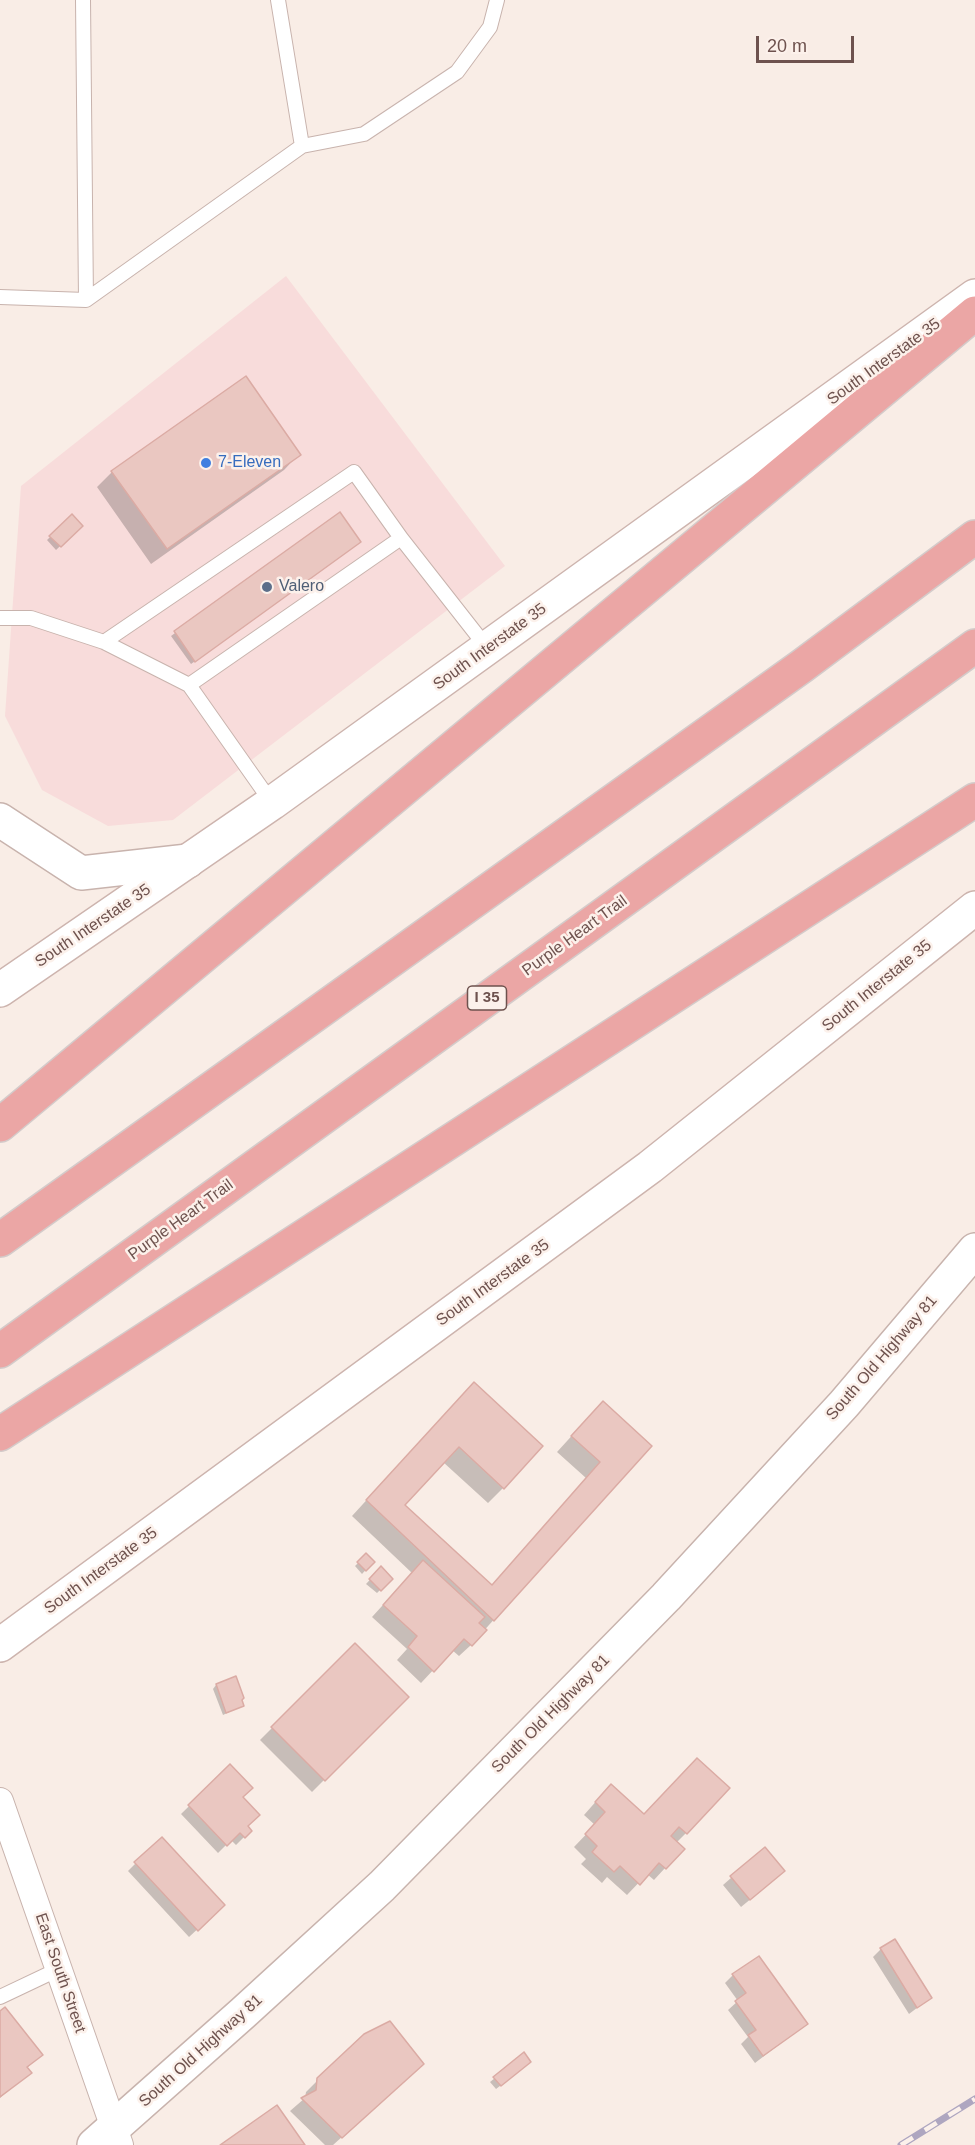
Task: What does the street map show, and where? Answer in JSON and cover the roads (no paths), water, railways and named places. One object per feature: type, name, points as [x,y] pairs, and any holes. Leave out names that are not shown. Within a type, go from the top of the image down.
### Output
[{"type":"highway","points":[[0,1125],[975,313]]},
{"type":"highway","points":[[0,1240],[802,666],[975,537]]},
{"type":"highway","name":"Purple Heart Trail","points":[[0,1351],[975,646]]},
{"type":"highway","points":[[0,1434],[975,800]]},
{"type":"main road","name":"South Interstate 35","points":[[0,990],[272,803],[975,296]]},
{"type":"main road","points":[[0,820],[81,873],[188,861]]},
{"type":"main road","name":"South Interstate 35","points":[[0,1645],[650,1167],[975,908]]},
{"type":"main road","name":"South Old Highway 81","points":[[109,2140],[382,1886],[666,1597],[844,1404],[975,1250]]},
{"type":"street","name":"East South Street","points":[[0,1801],[59,1969],[109,2140]]},
{"type":"lane","points":[[82,0],[86,300]]},
{"type":"lane","points":[[278,0],[302,146]]},
{"type":"lane","points":[[0,297],[86,300],[302,146],[364,134],[457,72],[490,27],[497,0]]},
{"type":"lane","points":[[104,642],[354,472],[401,537],[488,648]]},
{"type":"lane","points":[[189,684],[401,537]]},
{"type":"lane","points":[[0,618],[31,618],[104,642],[189,684],[272,803]]},
{"type":"lane","points":[[0,1997],[59,1969]]},
{"type":"railway","points":[[901,2145],[975,2099]]},
{"type":"place","name":"7-Eleven","points":[[206,463]]},
{"type":"place","name":"Valero","points":[[267,587]]}]
